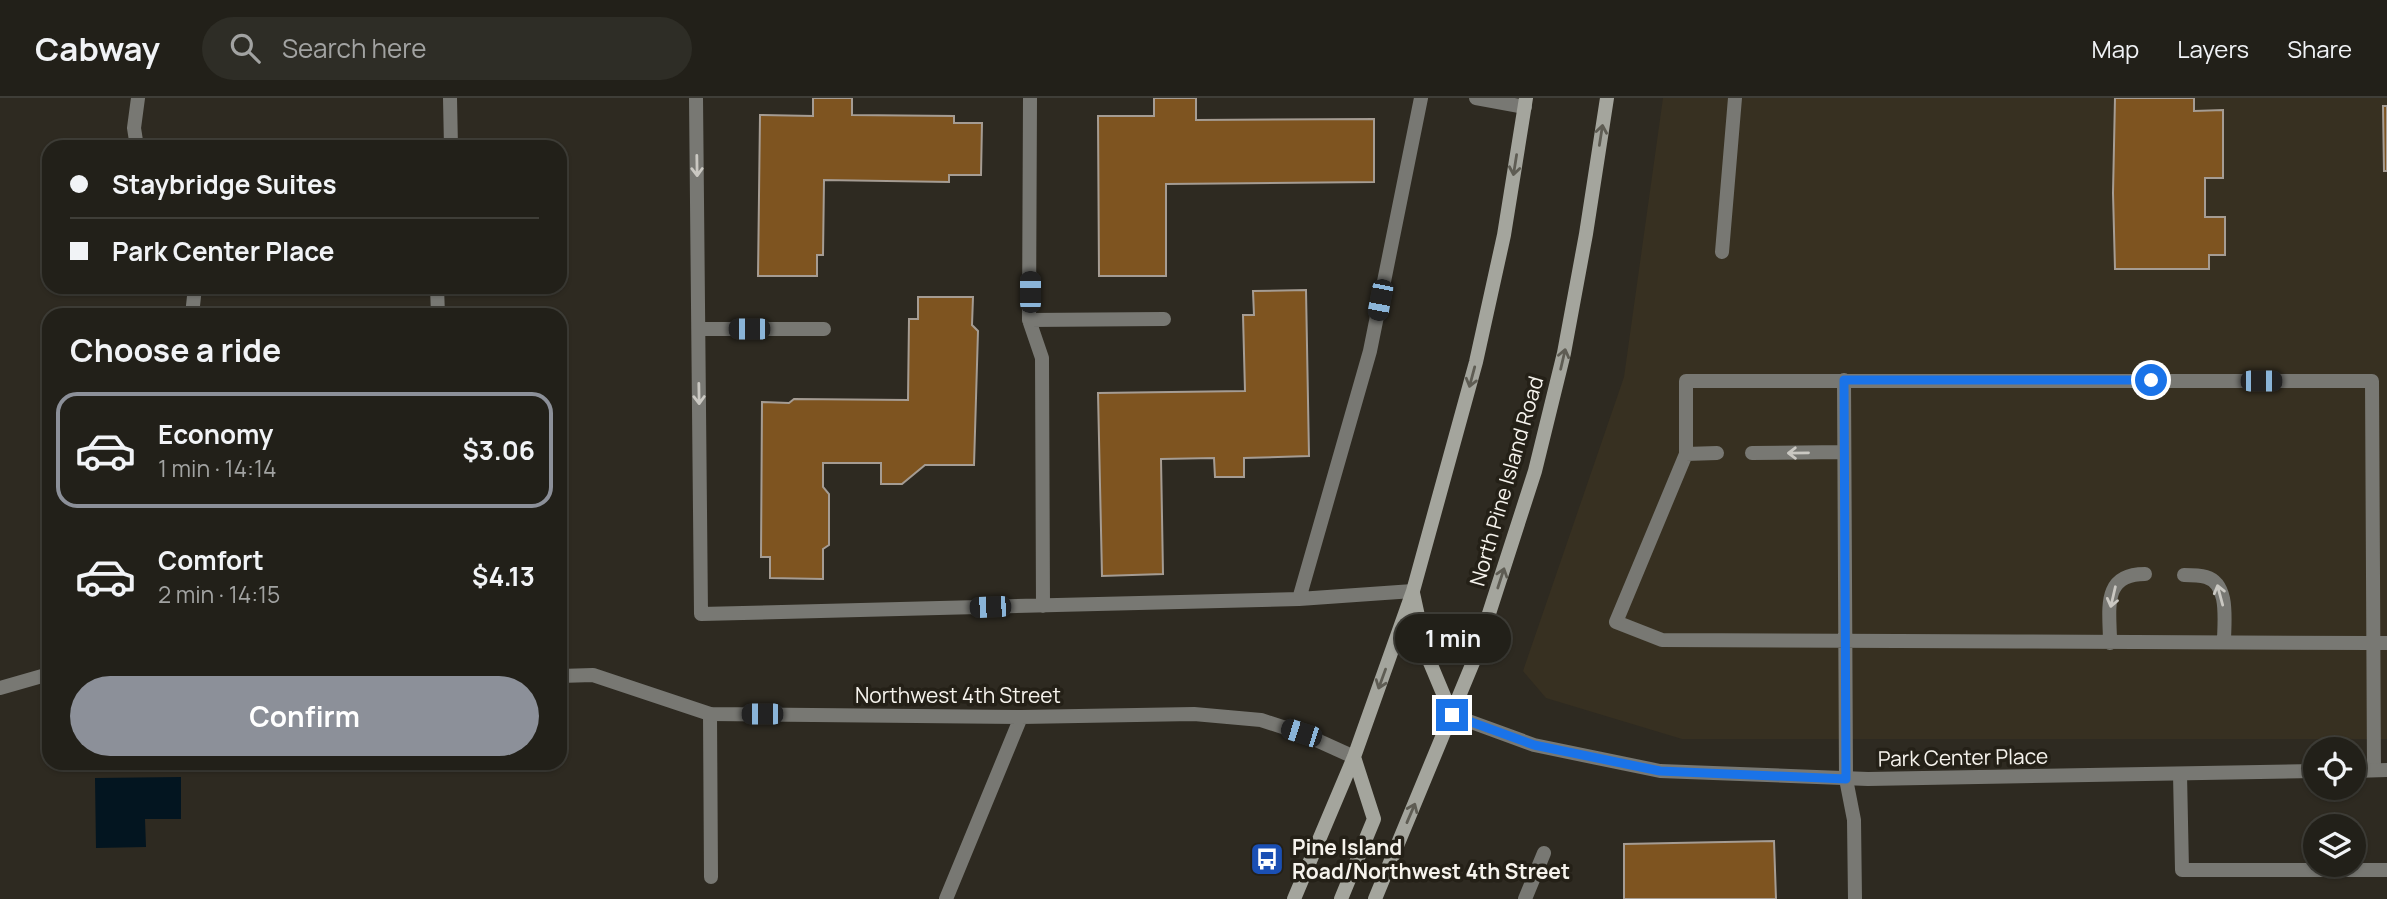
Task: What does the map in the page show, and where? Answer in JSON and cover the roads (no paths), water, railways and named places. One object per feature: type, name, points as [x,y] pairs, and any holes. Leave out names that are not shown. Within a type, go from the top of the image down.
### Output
[{"type":"main road","name":"North Pine Island Road","points":[[1375,899],[1475,660],[1535,471],[1564,353],[1586,234],[1606,98]]},
{"type":"main road","points":[[1294,899],[1354,757],[1413,591],[1476,362],[1504,235],[1525,103]]},
{"type":"main road","points":[[1413,591],[1426,653],[1452,715]]},
{"type":"main road","points":[[1341,899],[1374,819],[1354,757]]},
{"type":"street","points":[[136,140],[134,128],[138,98]]},
{"type":"street","points":[[450,98],[451,140]]},
{"type":"street","points":[[696,98],[701,614],[1300,599],[1413,591]]},
{"type":"street","points":[[1030,98],[1030,320],[1042,358],[1043,606]]},
{"type":"street","points":[[1300,599],[1370,351],[1420,98]]},
{"type":"street","points":[[1476,98],[1525,103]]},
{"type":"street","points":[[1722,252],[1735,98]]},
{"type":"street","points":[[1030,320],[1164,319]]},
{"type":"street","points":[[699,329],[824,329]]},
{"type":"street","points":[[1844,380],[1846,779],[1854,820],[1854,899]]},
{"type":"street","points":[[2387,382],[1686,381],[1686,454],[1616,622],[1662,640],[2387,643]]},
{"type":"street","points":[[2372,382],[2372,643],[2380,770]]},
{"type":"street","points":[[1752,453],[1844,452]]},
{"type":"street","points":[[1686,454],[1717,453]]},
{"type":"street","points":[[2110,643],[2110,601],[2116,583],[2124,576],[2145,574]]},
{"type":"street","points":[[2184,575],[2204,576],[2214,580],[2220,587],[2223,599],[2224,642]]},
{"type":"street","name":"Northwest 4th Street","points":[[567,676],[593,675],[710,714],[1021,717],[1194,715],[1261,720],[1301,733],[1354,757]]},
{"type":"street","points":[[0,688],[42,676]]},
{"type":"street","points":[[710,714],[711,877]]},
{"type":"street","name":"Park Center Place","points":[[1452,715],[1534,745],[1660,771],[1846,779],[2303,771]]},
{"type":"street","points":[[946,899],[1021,717]]},
{"type":"street","points":[[2180,774],[2182,870],[2387,870]]},
{"type":"street","points":[[1525,899],[1544,853]]},
{"type":"water","points":[[181,777],[181,819],[145,819],[146,847],[96,848],[95,778]]},
{"type":"place","name":"Pine Island Road/Northwest 4th Street","points":[[1267,859]]}]
